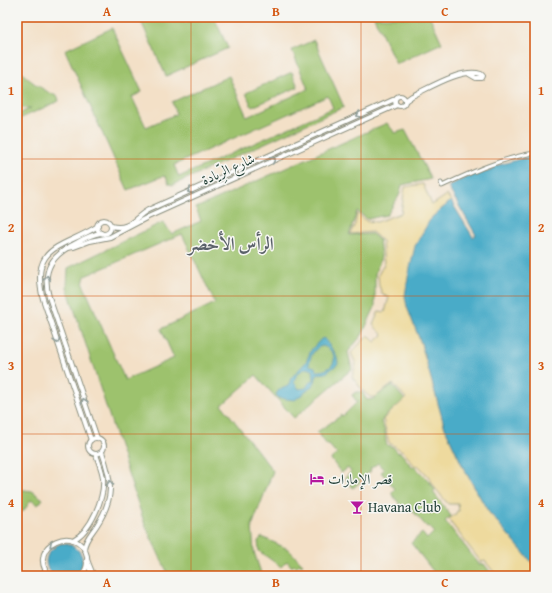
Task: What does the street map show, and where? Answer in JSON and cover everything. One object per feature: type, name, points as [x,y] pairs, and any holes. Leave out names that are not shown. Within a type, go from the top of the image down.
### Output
[{"type":"street","points":[[404,99],[454,76],[464,73],[468,74]]},
{"type":"street","name":"شارع الرِّيادة","points":[[66,248],[74,247],[93,240],[110,237],[148,217],[397,105],[402,105],[404,99],[398,96],[395,99],[148,210],[124,227],[118,228],[111,226]]},
{"type":"street","points":[[395,99],[397,105]]},
{"type":"street","points":[[441,183],[442,186],[483,167],[503,160],[535,153]]},
{"type":"street","points":[[93,576],[84,549],[86,540],[100,520],[107,503],[110,489],[108,470],[102,452],[104,444],[97,438],[47,289],[46,280],[49,268],[55,257],[66,248],[91,236],[107,233],[110,230],[111,226],[109,222],[105,220],[98,226],[52,250],[43,263],[39,278],[43,299],[91,440],[89,448],[91,452],[96,454],[102,452]]},
{"type":"street","points":[[98,226],[101,233]]},
{"type":"street","points":[[91,440],[97,438]]},
{"type":"street","points":[[73,540],[80,536],[87,528],[98,505],[103,478],[96,454]]},
{"type":"street","points":[[98,505],[107,503]]},
{"type":"street","points":[[47,575],[43,559],[48,547],[54,542],[61,539],[73,540],[84,549]]},
{"type":"street","points":[[82,576],[86,570],[87,561]]},
{"type":"green space","points":[[139,17],[182,17],[185,23],[198,17],[214,17],[228,48],[166,76]]},
{"type":"green space","points":[[374,17],[430,17],[442,43],[396,64]]},
{"type":"green space","points":[[112,28],[142,92],[132,97],[146,127],[176,114],[172,102],[229,76],[247,117],[308,89],[292,50],[314,40],[344,107],[173,185],[169,184],[166,177],[163,176],[128,190],[65,50]],"holes":[[[328,96],[333,108],[179,177],[174,165]]]},
{"type":"green space","points":[[17,67],[36,84],[58,97],[59,101],[17,120],[17,115],[31,108],[17,108]]},
{"type":"green space","points":[[292,72],[298,87],[252,107],[246,93]]},
{"type":"green space","points":[[387,123],[395,133],[405,130],[431,179],[402,185],[399,196],[387,215],[367,219],[357,211],[349,235],[372,234],[379,240],[381,257],[375,274],[375,307],[362,335],[348,352],[352,369],[294,418],[256,375],[222,405],[273,471],[252,526],[254,552],[262,576],[169,576],[145,525],[67,287],[68,268],[163,222],[172,234],[201,221],[196,208]],"holes":[[[182,234],[215,303],[161,329],[174,358],[125,380],[83,284],[85,276]]]},
{"type":"green space","points":[[392,385],[405,400],[384,417],[381,422],[385,431],[387,445],[393,447],[398,453],[400,452],[413,468],[414,466],[429,481],[435,490],[433,492],[451,516],[445,521],[479,564],[484,564],[493,576],[437,576],[411,543],[422,533],[427,539],[434,532],[429,526],[427,527],[410,508],[405,511],[391,493],[395,489],[381,472],[384,470],[378,463],[370,469],[371,471],[359,480],[360,482],[353,488],[345,478],[351,472],[348,468],[341,473],[331,459],[337,454],[329,445],[327,445],[317,432],[342,415],[343,416],[357,402],[352,395],[356,392],[362,392],[367,400],[373,399]]},
{"type":"green space","points":[[17,489],[32,491],[43,499],[38,505],[31,500],[23,512],[17,507]]},
{"type":"green space","points":[[262,537],[288,549],[303,564],[299,564],[296,567],[294,565],[292,567],[287,561],[281,567],[259,551],[258,541]]},
{"type":"sand","points":[[423,184],[432,205],[447,195],[451,201],[431,218],[407,307],[421,343],[445,428],[464,469],[488,511],[535,566],[535,576],[497,576],[485,561],[481,562],[448,519],[459,511],[458,504],[448,504],[435,488],[429,477],[418,465],[415,466],[403,451],[389,443],[383,419],[406,398],[393,384],[375,397],[370,397],[352,377],[356,364],[351,353],[368,335],[375,342],[383,335],[373,325],[379,311],[385,312],[389,297],[383,295],[379,286],[378,275],[384,264],[382,241],[372,232],[350,234],[355,224],[357,213],[366,221],[377,222],[401,213],[405,187]]},
{"type":"water","points":[[527,157],[535,159],[535,566],[488,511],[464,469],[445,428],[421,343],[407,307],[405,296],[415,246],[431,218],[451,201],[473,237],[476,235],[448,187],[482,171],[487,172],[495,166]]},
{"type":"water","points":[[322,338],[325,339],[335,354],[338,364],[326,373],[317,374],[315,382],[310,388],[295,400],[278,398],[276,394],[279,390],[288,386],[291,378],[306,362],[311,350]],"holes":[[[323,346],[333,353],[334,362],[328,368],[316,371],[315,367],[309,365],[310,359],[315,350]],[[307,368],[313,370],[314,380],[309,383],[306,388],[299,389],[294,382],[295,379],[299,373]]]},
{"type":"water","points":[[62,543],[69,544],[74,547],[81,555],[82,566],[80,571],[75,576],[54,576],[47,567],[46,562],[49,553],[56,545]]},
{"type":"place","name":"قصر الإمارات","points":[[317,479]]},
{"type":"place","name":"Havana Club","points":[[357,507]]},
{"type":"district","name":"الرأس الأخضر","points":[[231,244]]}]
